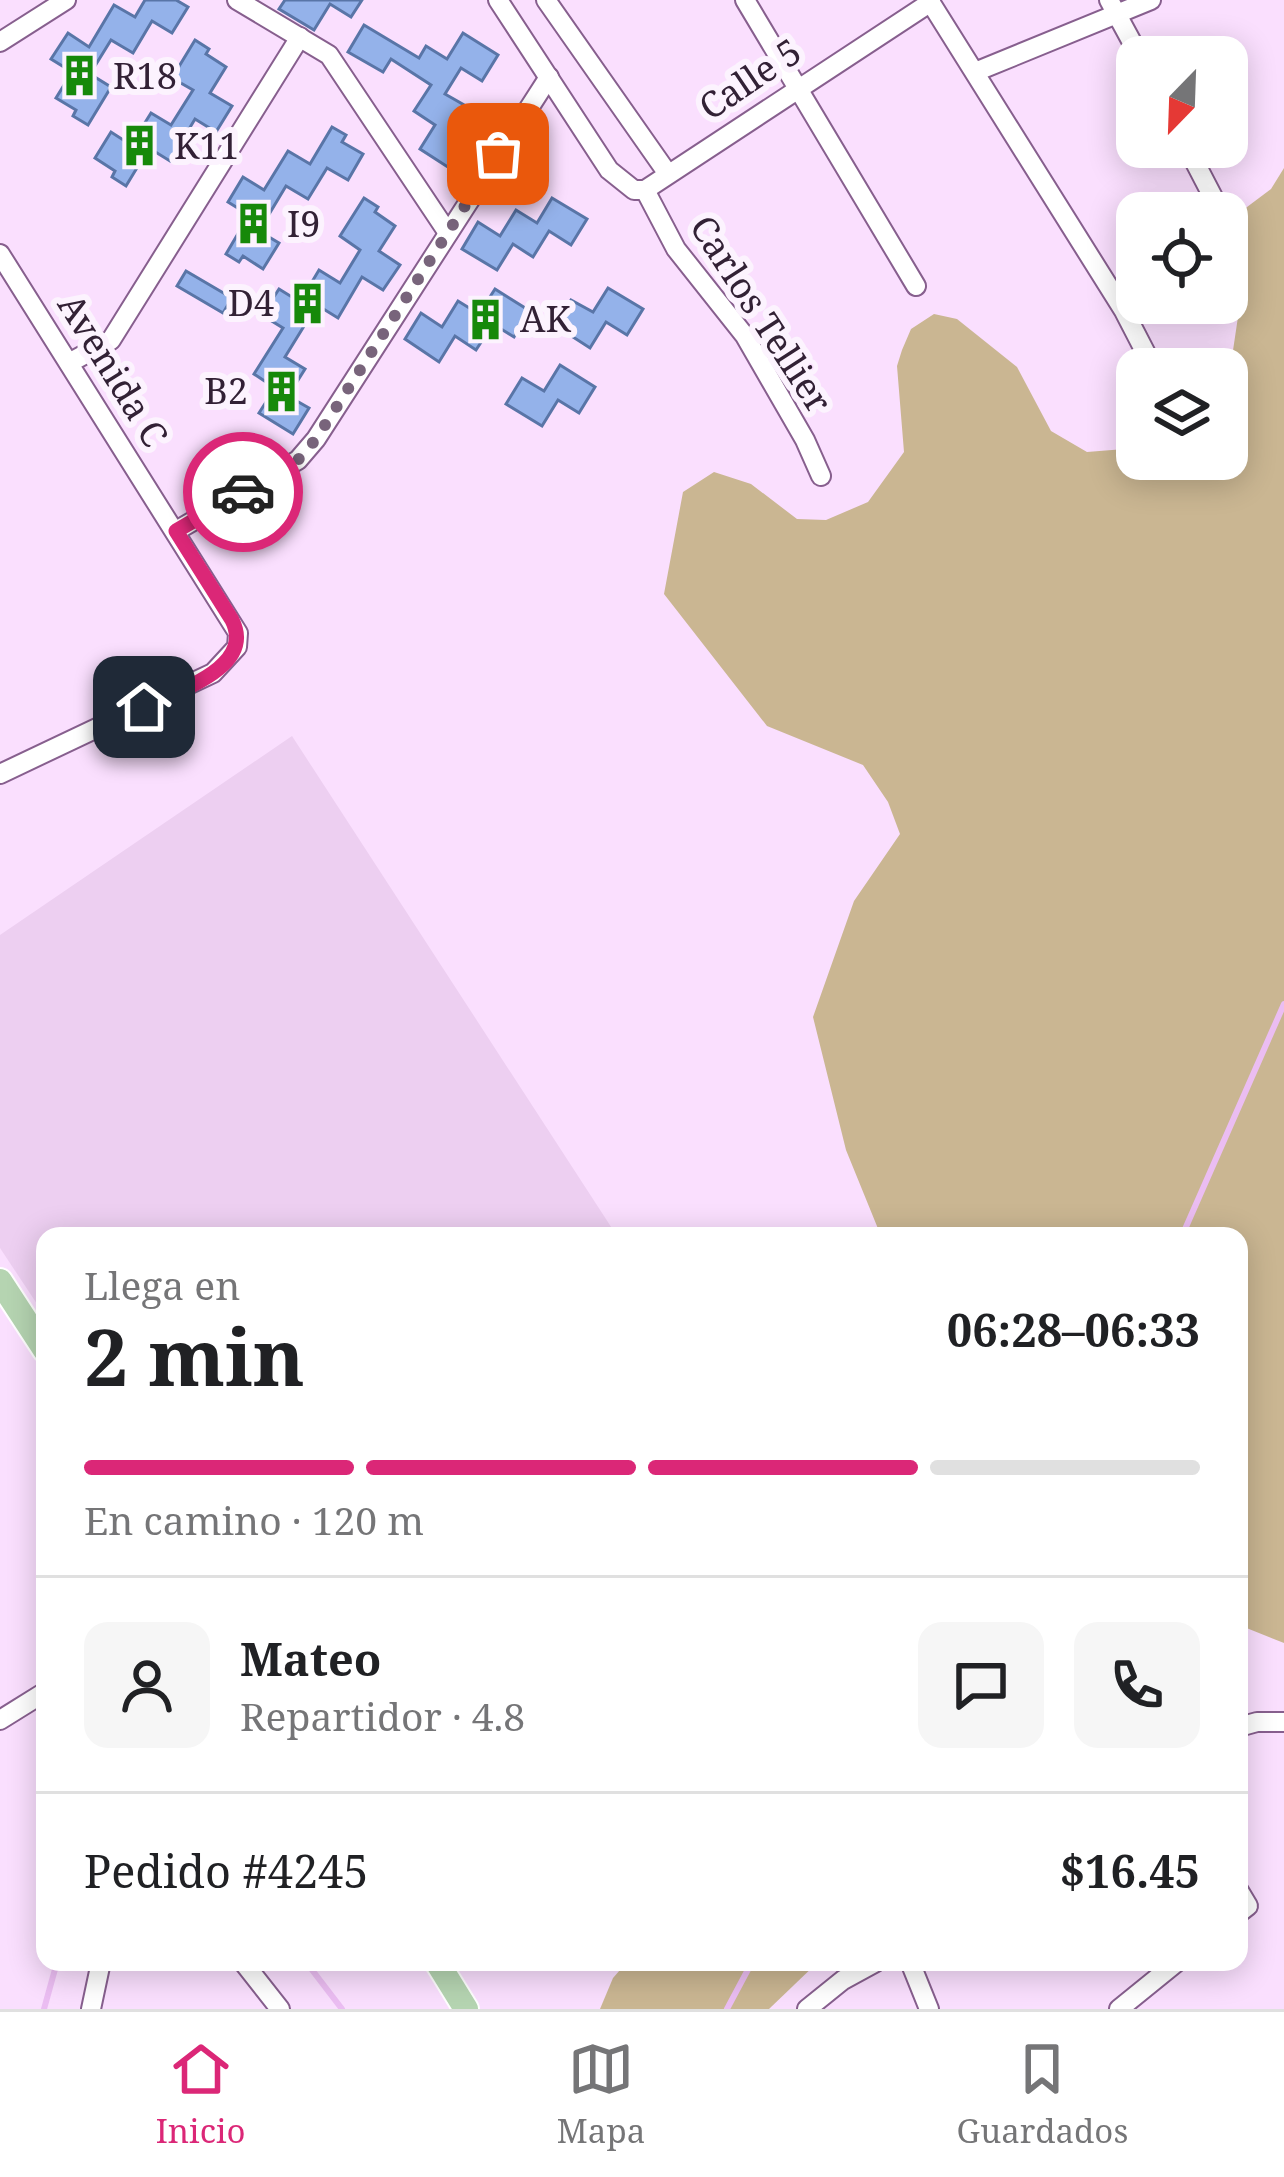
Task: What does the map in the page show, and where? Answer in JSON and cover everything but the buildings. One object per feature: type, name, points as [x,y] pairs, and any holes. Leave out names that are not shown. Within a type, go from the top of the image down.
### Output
[{"type":"main road","points":[[0,1281],[36,1336]]},
{"type":"main road","points":[[443,1971],[466,2009]]},
{"type":"street","points":[[0,42],[66,0]]},
{"type":"street","points":[[237,0],[329,55],[448,232]]},
{"type":"street","name":"Carlos Tellier","points":[[498,0],[609,170],[634,190],[646,190],[676,249],[745,336],[821,476]]},
{"type":"street","points":[[546,0],[668,174],[646,190]]},
{"type":"street","points":[[745,0],[916,286]]},
{"type":"street","points":[[975,72],[1114,7],[1151,0]]},
{"type":"street","points":[[930,1],[1143,348]]},
{"type":"street","name":"Calle 5","points":[[668,174],[930,1]]},
{"type":"street","points":[[1114,7],[1129,36]]},
{"type":"street","points":[[69,363],[111,340],[300,37]]},
{"type":"street","points":[[176,531],[298,460],[316,439],[548,76]]},
{"type":"street","name":"Avenida C","points":[[0,254],[238,633],[237,647],[213,673],[0,774]]},
{"type":"street","points":[[0,1720],[36,1698]]},
{"type":"street","points":[[1248,1724],[1284,1722]]},
{"type":"street","points":[[91,2009],[99,1971]]},
{"type":"street","points":[[250,1971],[280,2009]]},
{"type":"street","points":[[807,2009],[860,1971]]},
{"type":"street","points":[[914,1971],[929,2009]]},
{"type":"street","points":[[1119,2009],[1167,1971]]},
{"type":"shaded area","points":[[1284,168],[1284,1643],[1248,1629],[1248,1227],[877,1227],[846,1150],[813,1017],[854,901],[900,834],[888,802],[863,765],[767,726],[664,594],[683,492],[714,472],[751,484],[797,519],[826,520],[868,502],[904,452],[897,366],[902,350],[911,329],[934,314],[957,319],[1017,367],[1051,431],[1087,452],[1116,450],[1116,480],[1248,480],[1248,348],[1233,348],[1237,324],[1248,324],[1248,206],[1271,189]]},
{"type":"shaded area","points":[[292,736],[611,1227],[36,1227],[36,1302],[0,1248],[0,935]]},
{"type":"shaded area","points":[[619,1971],[809,1971],[769,2009],[600,2009]]},
{"type":"waterway","points":[[1186,1227],[1284,1004]]},
{"type":"waterway","points":[[44,2009],[55,1971]]},
{"type":"waterway","points":[[313,1971],[342,2009]]},
{"type":"waterway","points":[[727,2009],[747,1971]]},
{"type":"way so far","points":[[243,492],[298,460],[316,439],[498,154]]},
{"type":"place","name":"R18","points":[[79,76]]},
{"type":"place","name":"K11","points":[[140,146]]},
{"type":"place","name":"I9","points":[[253,224]]},
{"type":"place","name":"D4","points":[[308,303]]},
{"type":"place","name":"AK","points":[[486,319]]},
{"type":"place","name":"B2","points":[[282,391]]},
{"type":"route","points":[[144,707],[213,673],[237,647],[232,620],[176,531],[243,492]]}]
